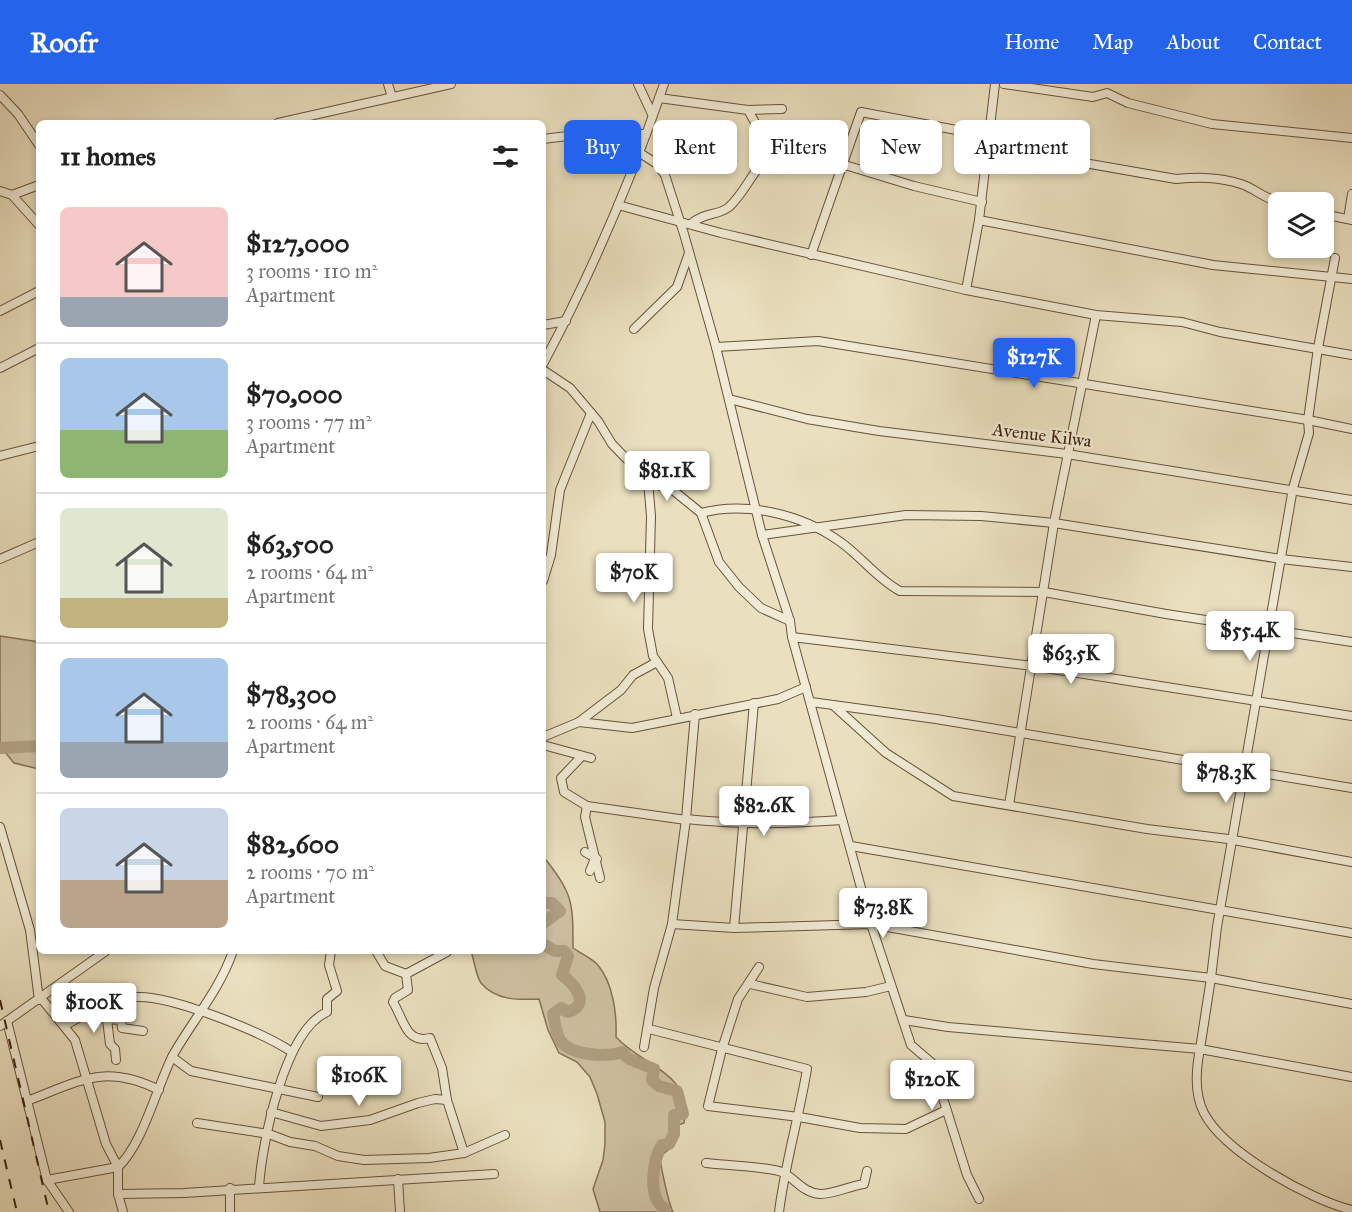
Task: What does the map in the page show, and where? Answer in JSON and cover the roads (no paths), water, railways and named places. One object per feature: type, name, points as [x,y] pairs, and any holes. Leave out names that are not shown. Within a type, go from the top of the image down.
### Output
[{"type":"street","points":[[388,84],[392,97]]},
{"type":"street","points":[[291,120],[451,84]]},
{"type":"street","points":[[638,84],[652,114]]},
{"type":"street","points":[[641,150],[664,84]]},
{"type":"street","points":[[991,120],[995,84]]},
{"type":"street","points":[[1004,84],[1093,97],[1107,93],[1128,103],[1212,124],[1352,138]]},
{"type":"street","points":[[0,95],[18,114],[36,141]]},
{"type":"street","points":[[659,98],[748,111],[782,109]]},
{"type":"street","points":[[748,111],[753,120]]},
{"type":"street","points":[[848,148],[861,112],[954,133]]},
{"type":"street","points":[[546,139],[584,134],[646,134]]},
{"type":"street","points":[[641,154],[657,164],[665,175],[689,253],[716,347],[762,535],[790,621],[792,637],[871,924],[891,986],[911,1045],[932,1063],[967,1175],[980,1199]]},
{"type":"street","points":[[1090,162],[1176,179],[1203,176],[1243,185],[1268,199]]},
{"type":"street","points":[[848,166],[914,186],[982,202]]},
{"type":"street","points":[[546,358],[586,282],[631,174]]},
{"type":"street","points":[[692,224],[705,214],[727,209],[754,174]]},
{"type":"street","points":[[811,255],[839,174]]},
{"type":"street","points":[[966,290],[985,174]]},
{"type":"street","points":[[12,195],[36,186]]},
{"type":"street","points":[[0,190],[12,195],[36,222]]},
{"type":"street","points":[[1334,216],[1350,220],[1352,194]]},
{"type":"street","points":[[618,205],[811,255],[966,290],[1096,315],[1182,322],[1220,332],[1352,355]]},
{"type":"street","points":[[979,220],[1213,265],[1352,279]]},
{"type":"street","points":[[634,329],[677,287],[689,253]]},
{"type":"street","points":[[1335,258],[1318,348],[1308,420],[1309,433],[1293,488],[1220,911],[1200,1049],[1197,1087],[1203,1112],[1218,1131],[1262,1168],[1320,1201],[1352,1210]]},
{"type":"street","points":[[0,310],[36,292]]},
{"type":"street","points":[[1009,805],[1054,523],[1096,315]]},
{"type":"street","points":[[546,324],[566,321]]},
{"type":"street","points":[[716,347],[818,341],[1352,429]]},
{"type":"street","points":[[0,368],[36,350]]},
{"type":"street","points":[[546,372],[570,388],[591,413],[612,444],[648,481],[674,490],[700,513],[719,562],[761,608],[790,621]]},
{"type":"street","name":"Avenue Kilwa","points":[[729,399],[807,419],[879,431],[1067,454],[1293,488],[1352,500]]},
{"type":"street","points":[[546,571],[551,555],[560,490],[591,413]]},
{"type":"street","points":[[0,456],[36,447]]},
{"type":"street","points":[[648,481],[651,516],[648,629],[653,656],[668,678],[677,718]]},
{"type":"street","points":[[700,513],[721,508],[789,517],[839,541],[886,583],[900,591],[1044,592],[1352,642]]},
{"type":"street","points":[[762,535],[906,515],[981,516],[1054,523],[1281,559],[1352,567]]},
{"type":"street","points":[[0,559],[36,543]]},
{"type":"street","points":[[792,637],[1033,666],[1352,716]]},
{"type":"street","points":[[546,736],[579,722],[621,690],[633,675],[657,662]]},
{"type":"street","points":[[579,722],[632,728],[778,699],[806,687]]},
{"type":"street","points":[[811,702],[1022,733],[1352,788]]},
{"type":"street","points":[[734,928],[754,703]]},
{"type":"street","points":[[833,705],[886,753],[953,796],[1352,862]]},
{"type":"street","points":[[644,1047],[649,1029],[654,988],[672,924],[686,819],[695,714]]},
{"type":"street","points":[[546,746],[587,757],[561,778],[561,784],[564,792],[587,806],[744,824],[799,823],[842,819]]},
{"type":"street","points":[[587,806],[585,817],[600,878]]},
{"type":"street","points":[[0,827],[30,930],[40,999],[64,1026],[80,1052],[106,1144],[118,1167],[118,1194],[123,1212]]},
{"type":"street","points":[[851,846],[1352,933]]},
{"type":"street","points":[[585,852],[596,858]]},
{"type":"street","points":[[590,871],[596,858]]},
{"type":"street","points":[[672,924],[734,928],[871,924],[1093,964],[1211,978],[1352,1004]]},
{"type":"street","points":[[69,1212],[47,1180],[4,1024],[102,954]]},
{"type":"street","points":[[47,1180],[118,1167],[125,1161],[172,1057],[224,977],[232,954]]},
{"type":"street","points":[[259,1187],[271,1112],[292,1052],[305,1028],[315,1017],[327,1012],[327,999],[338,991],[329,965],[331,954]]},
{"type":"street","points":[[378,954],[386,966],[406,974]]},
{"type":"street","points":[[406,974],[443,954]]},
{"type":"street","points":[[759,967],[750,984],[738,999],[722,1048],[708,1106],[799,1117],[860,1128],[906,1129],[946,1110]]},
{"type":"street","points":[[406,974],[408,990],[393,1002],[408,1035],[420,1041],[430,1038],[442,1068],[447,1100],[464,1153]]},
{"type":"street","points":[[750,984],[807,997],[867,992],[891,986]]},
{"type":"street","points":[[64,1026],[105,1003],[138,997],[200,1011],[292,1052]]},
{"type":"street","points":[[105,1003],[106,1019],[116,1060]]},
{"type":"street","points":[[106,1019],[121,1020],[122,1028],[143,1031]]},
{"type":"street","points":[[904,1020],[948,1027],[1200,1049],[1352,1077]]},
{"type":"street","points":[[649,1029],[807,1069],[799,1117],[784,1173],[778,1212]]},
{"type":"street","points":[[172,1057],[191,1071],[318,1097]]},
{"type":"street","points":[[27,1101],[95,1075],[129,1077],[159,1090]]},
{"type":"street","points":[[271,1112],[321,1126],[370,1120],[435,1099],[447,1100]]},
{"type":"street","points":[[197,1123],[269,1134],[290,1142],[315,1146],[338,1156],[364,1160],[429,1158],[464,1153],[483,1147],[489,1140],[505,1136]]},
{"type":"street","points":[[706,1163],[784,1173],[794,1183],[818,1194],[864,1184],[867,1171]]},
{"type":"street","points":[[118,1194],[184,1193],[231,1188],[494,1174]]},
{"type":"street","points":[[398,1179],[400,1212]]},
{"type":"street","points":[[230,1212],[231,1188]]},
{"type":"waterway","points":[[0,748],[36,746]]},
{"type":"waterway","points":[[546,903],[552,903],[560,911],[546,921]]},
{"type":"waterway","points":[[546,946],[555,951],[564,951],[568,956],[562,975],[576,989],[580,999],[579,1004],[568,1012],[561,1008],[553,1014],[562,1043],[587,1054],[607,1055],[622,1052],[629,1059],[654,1069],[652,1080],[659,1086],[677,1091],[683,1114],[674,1115],[674,1134],[669,1144],[662,1145],[654,1168],[655,1195],[664,1208],[663,1212]]},
{"type":"railway","points":[[0,1000],[49,1212]]},
{"type":"railway","points":[[0,1140],[17,1212]]}]
